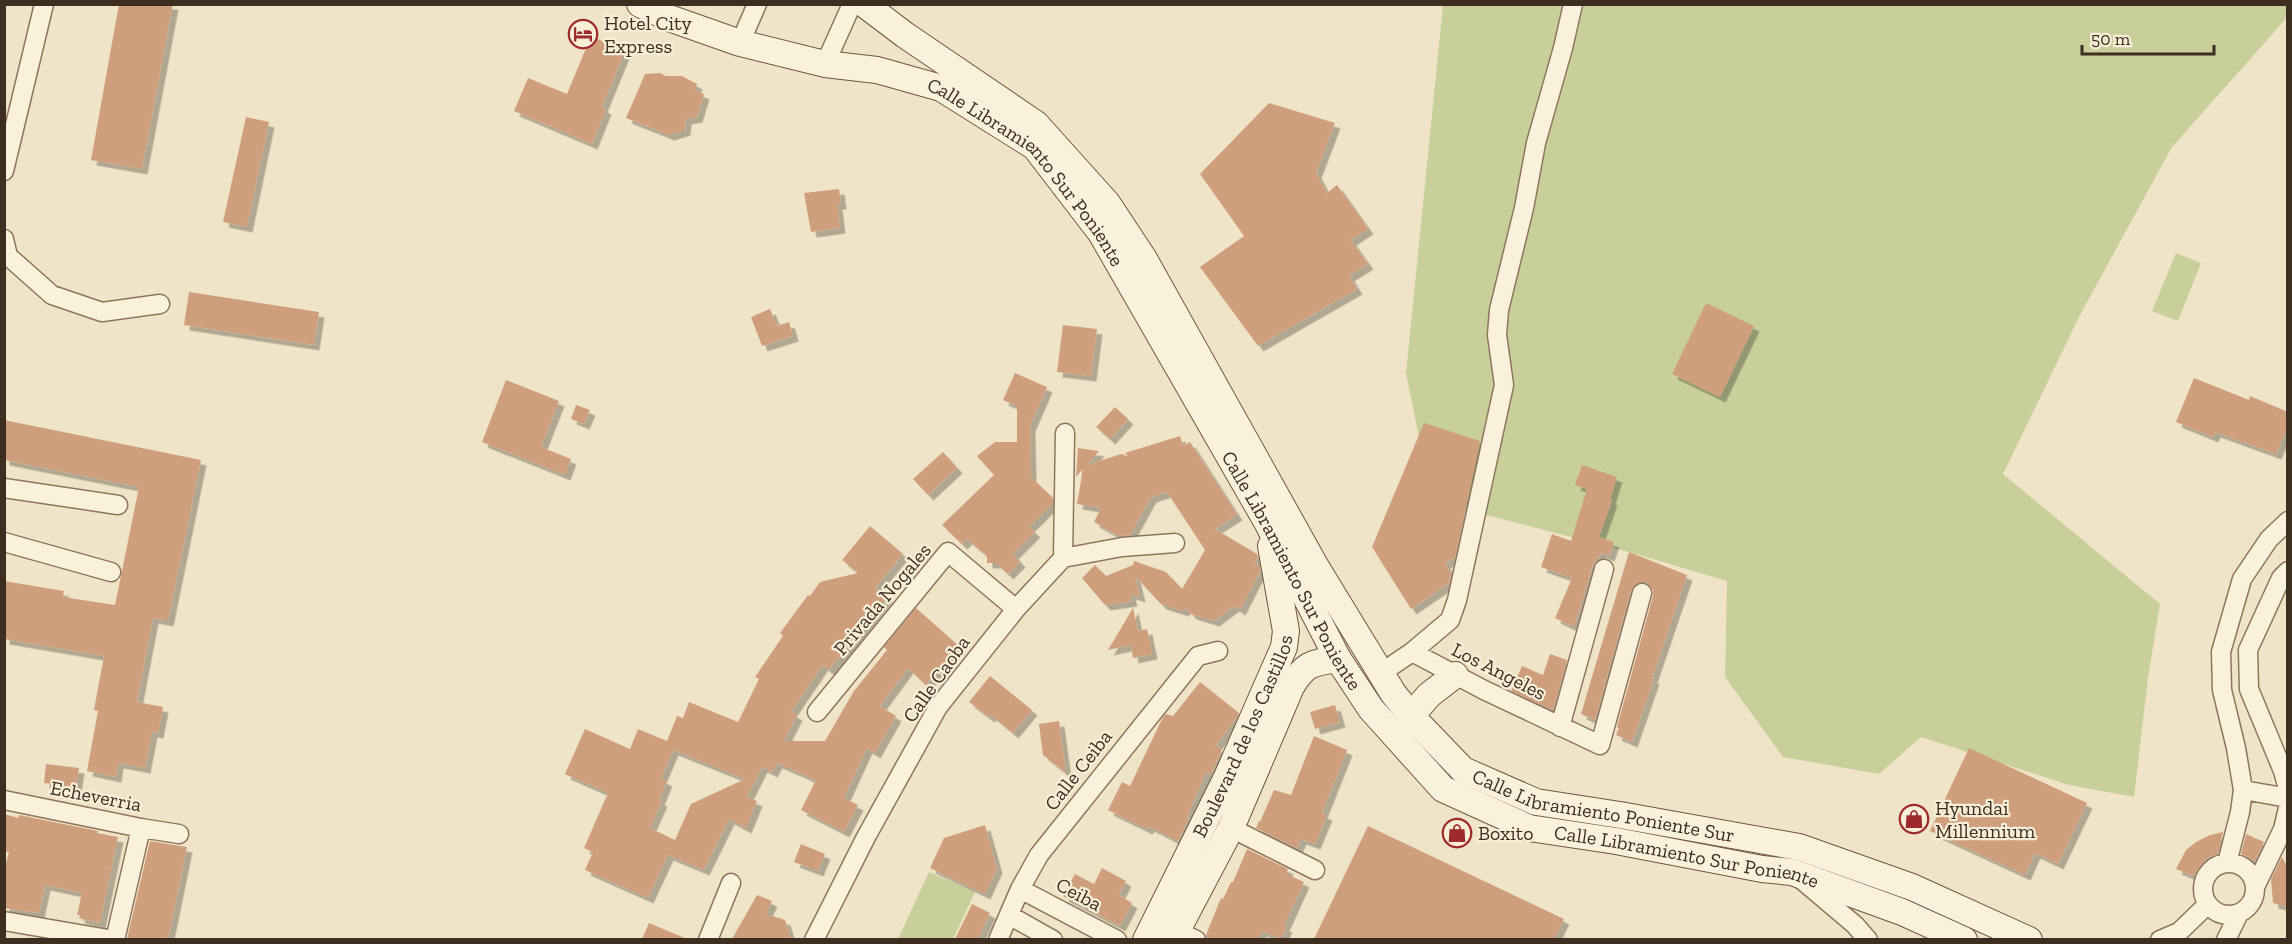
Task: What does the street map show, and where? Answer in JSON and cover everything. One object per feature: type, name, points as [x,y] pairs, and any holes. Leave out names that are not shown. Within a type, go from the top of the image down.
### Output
[{"type":"main road","name":"Calle Libramiento Sur Poniente","points":[[640,4],[669,18],[740,43],[825,64],[877,70],[941,88],[1035,147],[1101,233],[1266,522],[1338,659],[1371,709],[1443,789],[1537,830],[1616,841],[1792,872],[1902,912],[1964,939]]},
{"type":"main road","name":"Calle Libramiento Poniente Sur","points":[[864,4],[905,35],[1036,124],[1107,203],[1144,259],[1316,567],[1393,693],[1411,716],[1463,770],[1536,802],[1620,814],[1799,847],[1912,887],[2029,939]]},
{"type":"main road","name":"Boulevard de los Castillos","points":[[1146,939],[1227,777],[1284,647],[1286,631],[1266,522]]},
{"type":"main road","name":"Boulevard de los Castillos","points":[[1182,937],[1291,687],[1300,671],[1307,666],[1338,659]]},
{"type":"main road","points":[[1411,716],[1429,695],[1455,675]]},
{"type":"street","points":[[4,171],[44,4]]},
{"type":"street","points":[[740,43],[757,4]]},
{"type":"street","points":[[825,64],[852,4]]},
{"type":"street","points":[[1381,673],[1412,652],[1449,620],[1457,600],[1504,385],[1497,335],[1500,310],[1524,208],[1536,143],[1573,4]]},
{"type":"street","points":[[4,238],[8,256],[52,295],[102,312],[160,304]]},
{"type":"street","points":[[1065,433],[1063,558],[1122,547],[1175,543]]},
{"type":"street","points":[[4,488],[118,505]]},
{"type":"street","points":[[2227,863],[2243,790],[2222,690],[2221,652],[2242,579],[2269,539],[2288,521]]},
{"type":"street","points":[[4,542],[111,572]]},
{"type":"street","name":"Privada Nogales","points":[[817,712],[948,552],[1016,609]]},
{"type":"street","name":"Calle Caoba","points":[[814,939],[866,837],[938,707],[1016,609],[1063,558]]},
{"type":"street","points":[[1560,727],[1604,569]]},
{"type":"street","points":[[2288,571],[2281,578],[2248,650],[2249,689],[2283,771],[2288,789]]},
{"type":"street","name":"Los Angeles","points":[[1412,652],[1600,745],[1642,593]]},
{"type":"street","points":[[2221,652],[2248,650]]},
{"type":"street","name":"Calle Ceiba","points":[[998,939],[1020,889],[1039,855],[1198,656],[1218,651]]},
{"type":"street","points":[[2222,690],[2249,689]]},
{"type":"street","points":[[2243,790],[2288,798]]},
{"type":"street","name":"Echeverria","points":[[4,800],[179,834]]},
{"type":"street","points":[[2226,939],[2239,914],[2253,900],[2255,887],[2283,829],[2288,808]]},
{"type":"street","points":[[4,921],[115,939],[141,828]]},
{"type":"street","points":[[1231,828],[1315,870]]},
{"type":"street","points":[[2239,914],[2222,914],[2208,904],[2203,890],[2207,875],[2219,865],[2235,863],[2249,872],[2255,887]]},
{"type":"street","points":[[1792,872],[1856,925],[1868,939]]},
{"type":"street","points":[[708,939],[731,883]]},
{"type":"street","name":"Ceiba","points":[[1020,889],[1117,939]]},
{"type":"street","points":[[2160,939],[2179,932],[2208,904]]},
{"type":"street","points":[[1009,915],[1053,939]]},
{"type":"green space","points":[[1443,5],[2287,5],[2287,16],[2284,21],[2172,147],[2081,313],[2003,474],[2160,604],[2148,678],[2134,797],[2069,785],[1921,737],[1879,774],[1783,757],[1725,677],[1727,581],[1629,552],[1432,501],[1406,373]]},
{"type":"green space","points":[[2176,253],[2201,263],[2178,321],[2152,311]]},
{"type":"green space","points":[[929,872],[975,892],[953,939],[898,939]]},
{"type":"building","points":[[119,4],[173,4],[142,169],[91,160]]},
{"type":"building","points":[[591,36],[625,51],[602,107],[606,109],[592,144],[514,111],[528,78],[567,94]]},
{"type":"building","points":[[661,73],[665,76],[682,76],[697,84],[695,90],[704,94],[697,117],[686,119],[685,130],[669,135],[626,118],[645,74]]},
{"type":"building","points":[[1269,103],[1335,123],[1316,173],[1327,193],[1337,185],[1368,229],[1351,240],[1368,264],[1349,276],[1357,289],[1258,346],[1200,267],[1244,236],[1200,174]]},
{"type":"building","points":[[246,117],[269,122],[247,227],[223,222]]},
{"type":"building","points":[[839,189],[841,204],[837,204],[840,228],[811,232],[804,193]]},
{"type":"building","points":[[189,292],[319,312],[314,345],[184,325]]},
{"type":"building","points":[[1706,303],[1754,326],[1720,397],[1672,374]]},
{"type":"building","points":[[770,309],[777,326],[789,322],[793,336],[762,346],[751,317]]},
{"type":"building","points":[[1063,325],[1097,329],[1091,376],[1057,372]]},
{"type":"building","points":[[1015,373],[1047,387],[1030,426],[1031,477],[1053,498],[1053,503],[1029,527],[1035,532],[1013,554],[1020,562],[1008,574],[996,563],[987,563],[987,556],[967,539],[962,544],[942,525],[994,475],[977,456],[995,442],[1017,442],[1017,406],[1003,400]]},
{"type":"building","points":[[2194,378],[2249,400],[2250,396],[2288,412],[2288,426],[2276,454],[2215,432],[2213,437],[2176,422]]},
{"type":"building","points":[[506,380],[559,401],[541,447],[571,459],[565,475],[482,442]]},
{"type":"building","points":[[576,405],[590,410],[584,424],[571,419]]},
{"type":"building","points":[[1115,407],[1128,419],[1110,439],[1096,427]]},
{"type":"building","points":[[4,420],[201,460],[168,621],[153,618],[137,702],[163,707],[158,733],[152,732],[145,768],[118,763],[116,777],[87,771],[98,711],[94,710],[104,656],[4,639],[4,581],[64,591],[63,597],[115,605],[139,487],[4,460]]},
{"type":"building","points":[[1424,423],[1480,441],[1455,558],[1445,563],[1451,574],[1449,583],[1411,609],[1372,547]]},
{"type":"building","points":[[1180,436],[1183,446],[1190,442],[1237,515],[1215,529],[1257,554],[1258,558],[1254,564],[1260,567],[1240,610],[1234,606],[1214,621],[1191,614],[1186,608],[1183,611],[1161,604],[1135,576],[1140,597],[1130,594],[1132,601],[1105,605],[1082,578],[1095,565],[1106,576],[1133,565],[1134,561],[1166,572],[1182,589],[1205,550],[1167,492],[1151,497],[1130,535],[1119,536],[1094,522],[1101,508],[1077,504],[1083,469],[1076,477],[1078,448],[1099,451],[1087,465],[1121,454],[1128,456],[1125,453]]},
{"type":"building","points":[[943,452],[957,468],[928,495],[913,479]]},
{"type":"building","points":[[1582,465],[1617,477],[1610,499],[1612,500],[1599,537],[1614,542],[1609,556],[1601,553],[1593,565],[1574,627],[1555,618],[1572,578],[1541,567],[1552,534],[1571,541],[1587,489],[1575,485]]},
{"type":"building","points":[[870,526],[903,554],[875,588],[887,597],[829,670],[823,665],[791,712],[797,715],[784,741],[825,741],[854,691],[887,650],[884,647],[916,608],[960,647],[926,685],[908,668],[880,706],[896,716],[875,753],[867,748],[844,798],[858,805],[844,832],[801,810],[816,780],[777,763],[772,772],[762,767],[747,797],[757,801],[746,828],[729,819],[704,870],[668,855],[648,898],[585,870],[593,852],[584,848],[608,793],[565,774],[585,729],[630,749],[638,729],[667,741],[677,716],[683,718],[689,702],[738,722],[759,679],[755,677],[783,636],[780,633],[808,595],[810,596],[820,582],[858,573],[842,560]],"holes":[[[673,750],[745,779],[691,804],[675,840],[650,828],[662,801],[659,800],[667,781],[661,778]]]},
{"type":"building","points":[[1629,552],[1687,575],[1632,742],[1616,735],[1653,596],[1653,590],[1646,582],[1639,582],[1631,590],[1595,720],[1581,714]]},
{"type":"building","points":[[1133,608],[1138,631],[1147,629],[1152,654],[1133,658],[1131,645],[1108,650]]},
{"type":"building","points":[[1550,654],[1567,660],[1553,710],[1511,691],[1522,666],[1543,675]]},
{"type":"building","points":[[990,676],[1032,710],[1013,733],[991,715],[989,717],[969,702]]},
{"type":"building","points":[[1200,682],[1239,713],[1215,746],[1222,749],[1211,774],[1206,772],[1178,841],[1149,826],[1147,829],[1108,810],[1122,782],[1130,786],[1163,717],[1166,714],[1173,716]]},
{"type":"building","points":[[1335,705],[1340,722],[1315,729],[1310,712]]},
{"type":"building","points":[[1059,721],[1066,773],[1043,755],[1039,724]]},
{"type":"building","points":[[1314,736],[1347,750],[1322,813],[1327,815],[1315,844],[1301,839],[1297,848],[1256,828],[1274,790],[1291,795]]},
{"type":"building","points":[[1969,748],[2087,803],[2058,864],[2035,853],[2025,875],[1930,831]]},
{"type":"building","points":[[46,764],[79,768],[76,787],[44,783]]},
{"type":"building","points":[[4,814],[18,818],[19,815],[118,837],[100,923],[79,918],[80,915],[77,915],[82,893],[45,885],[39,913],[4,908],[4,870],[9,852],[4,851]]},
{"type":"building","points":[[985,825],[997,868],[985,894],[930,868],[944,838]]},
{"type":"building","points":[[1368,826],[1564,919],[1554,939],[1314,939]]},
{"type":"building","points":[[2223,832],[2218,853],[2206,859],[2193,876],[2176,869],[2186,850],[2196,842]]},
{"type":"building","points":[[2246,834],[2264,842],[2255,861],[2241,854]]},
{"type":"building","points":[[150,841],[187,847],[170,930],[167,939],[127,939]]},
{"type":"building","points":[[801,844],[825,854],[818,871],[794,862]]},
{"type":"building","points":[[1247,849],[1288,869],[1286,874],[1304,882],[1284,926],[1287,927],[1281,939],[1262,931],[1258,939],[1207,939],[1206,935],[1221,898],[1223,899],[1233,882]]},
{"type":"building","points":[[2282,857],[2288,868],[2288,907],[2273,903],[2271,879]]},
{"type":"building","points":[[1102,868],[1126,881],[1119,895],[1132,903],[1120,926],[1063,896],[1075,874],[1094,884]]},
{"type":"building","points":[[757,895],[772,901],[766,914],[785,920],[791,939],[732,939]]},
{"type":"building","points":[[972,904],[990,913],[978,939],[955,939]]},
{"type":"building","points":[[649,923],[687,939],[642,939]]},
{"type":"place","name":"Hotel City Express","points":[[583,34]]},
{"type":"place","name":"Hyundai Millennium","points":[[1914,819]]},
{"type":"place","name":"Boxito","points":[[1457,833]]}]
